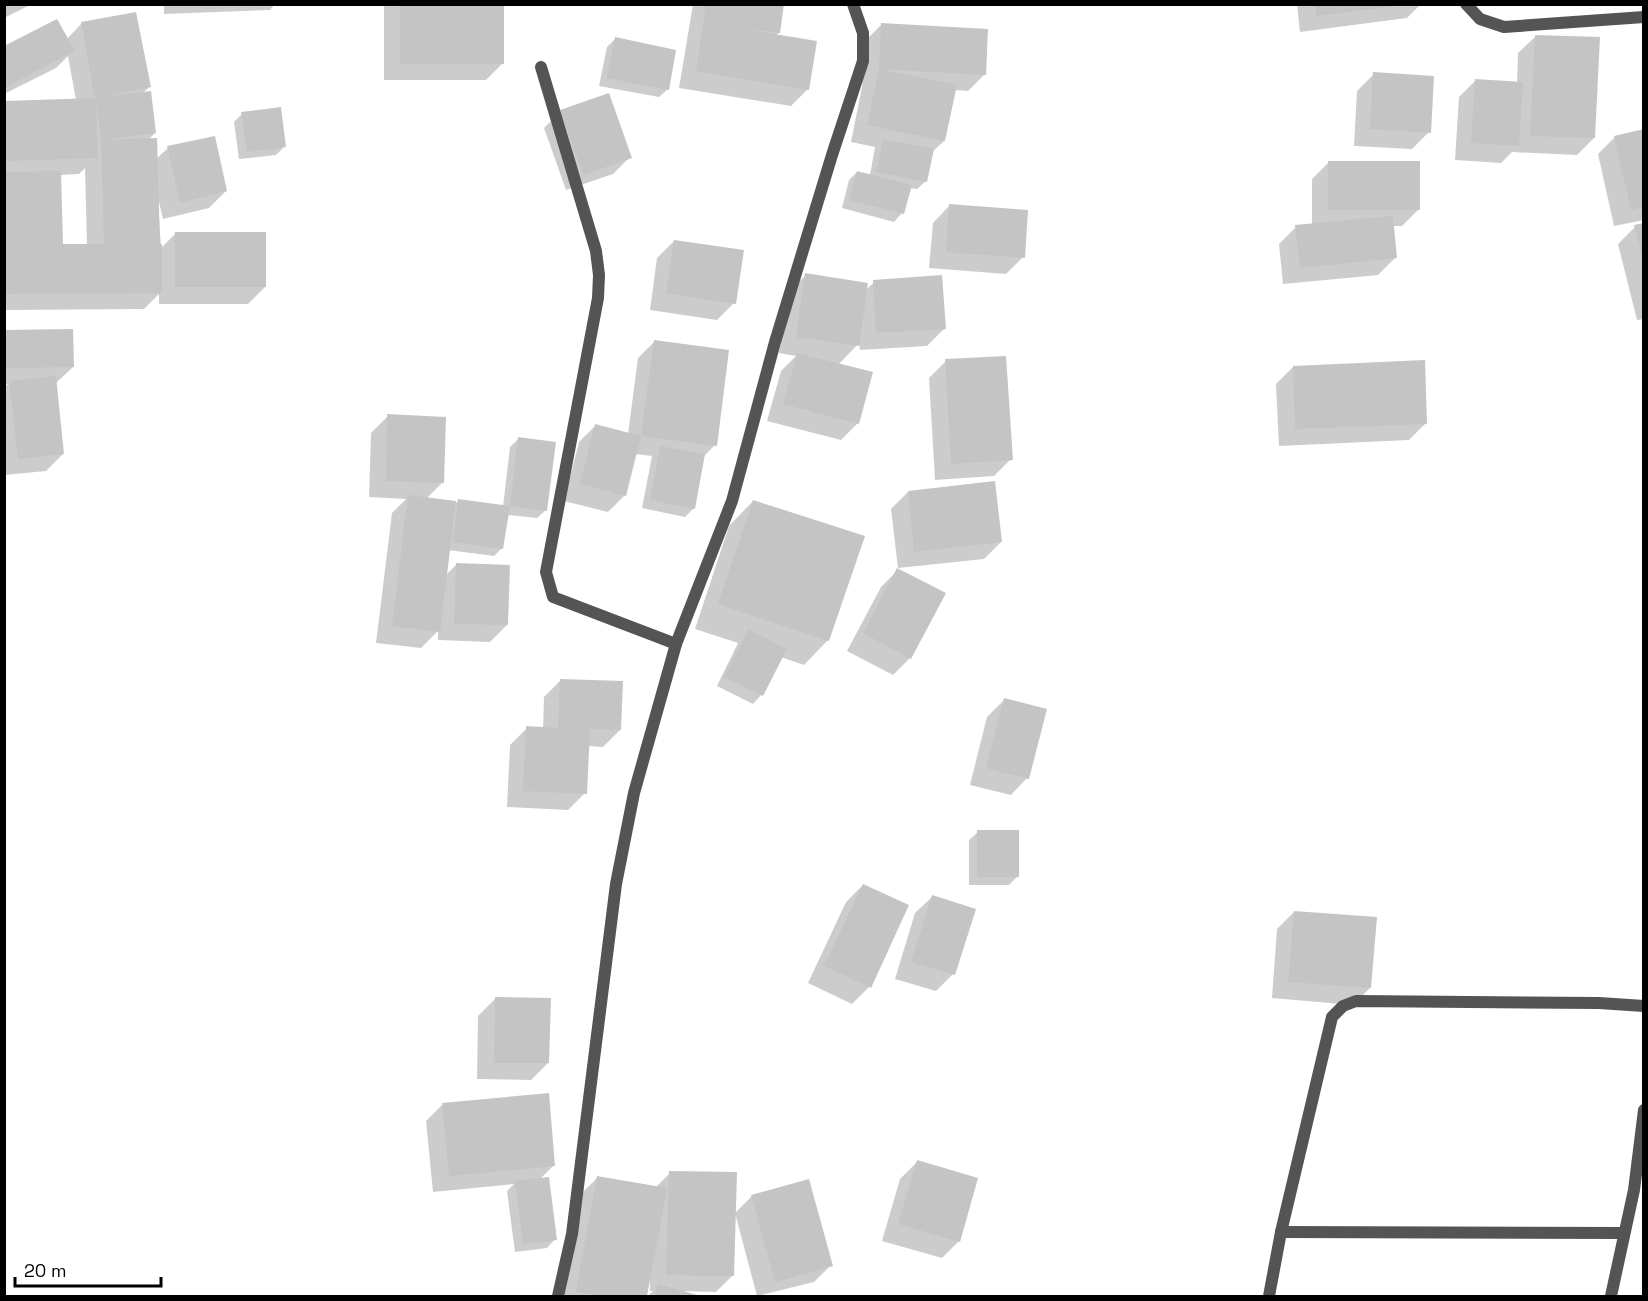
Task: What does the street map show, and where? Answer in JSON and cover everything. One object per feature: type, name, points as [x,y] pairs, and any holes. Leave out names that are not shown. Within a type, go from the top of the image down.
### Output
[{"type":"street","points":[[558,1296],[572,1234],[616,884],[634,793],[676,644],[732,501],[775,342],[863,61],[862,33],[853,4]]},
{"type":"street","points":[[1466,4],[1480,19],[1504,27],[1644,17]]},
{"type":"street","points":[[541,67],[596,251],[599,274],[598,298],[546,572],[553,597],[676,644]]},
{"type":"street","points":[[1269,1296],[1281,1232],[1332,1017],[1343,1006],[1356,1001],[1599,1003],[1644,1006]]},
{"type":"street","points":[[1611,1296],[1624,1233],[1639,1190],[1644,1110]]},
{"type":"street","points":[[1281,1232],[1624,1233]]},
{"type":"building","points":[[400,4],[504,4],[504,64],[400,64]]},
{"type":"building","points":[[706,4],[784,4],[780,33],[732,27],[817,41],[809,90],[696,71]]},
{"type":"building","points":[[1315,4],[1394,4],[1394,6],[1317,16]]},
{"type":"building","points":[[136,12],[151,87],[101,97],[151,91],[156,133],[105,140],[157,138],[162,293],[6,294],[4,172],[61,171],[63,244],[104,244],[101,140],[96,101],[98,158],[4,161],[4,101],[95,98],[81,22]]},
{"type":"building","points":[[57,19],[75,51],[4,88],[4,46]]},
{"type":"building","points":[[881,23],[988,29],[986,75],[879,69]]},
{"type":"building","points":[[1535,35],[1600,37],[1595,138],[1530,136]]},
{"type":"building","points":[[615,37],[676,50],[669,90],[607,78]]},
{"type":"building","points":[[879,69],[957,85],[945,141],[867,125]]},
{"type":"building","points":[[1373,72],[1434,76],[1431,133],[1370,129]]},
{"type":"building","points":[[1475,79],[1523,82],[1519,146],[1471,143]]},
{"type":"building","points":[[609,93],[632,158],[583,175],[560,110]]},
{"type":"building","points":[[281,107],[286,147],[247,152],[241,112]]},
{"type":"building","points":[[1644,129],[1644,207],[1631,210],[1614,136]]},
{"type":"building","points":[[215,136],[227,191],[180,203],[167,146]]},
{"type":"building","points":[[883,139],[934,149],[927,182],[876,172]]},
{"type":"building","points":[[1328,161],[1420,161],[1420,210],[1328,210]]},
{"type":"building","points":[[857,171],[912,185],[904,214],[849,200]]},
{"type":"building","points":[[949,204],[1028,210],[1025,258],[946,252]]},
{"type":"building","points":[[1393,216],[1397,258],[1300,268],[1295,225]]},
{"type":"building","points":[[1644,223],[1644,259],[1643,259],[1634,225]]},
{"type":"building","points":[[175,232],[266,232],[266,287],[175,287]]},
{"type":"building","points":[[674,240],[744,250],[736,304],[666,293]]},
{"type":"building","points":[[805,273],[868,283],[859,346],[796,337]]},
{"type":"building","points":[[942,275],[946,329],[876,333],[873,280]]},
{"type":"building","points":[[73,329],[74,367],[4,368],[4,330]]},
{"type":"building","points":[[654,340],[729,350],[717,446],[641,436]]},
{"type":"building","points":[[797,353],[873,372],[859,424],[783,404]]},
{"type":"building","points":[[1006,356],[1013,460],[951,464],[945,359]]},
{"type":"building","points":[[1425,360],[1427,424],[1295,429],[1293,366]]},
{"type":"building","points":[[56,376],[64,454],[18,459],[9,381]]},
{"type":"building","points":[[387,414],[446,417],[444,483],[386,481]]},
{"type":"building","points":[[595,424],[641,436],[626,496],[580,484]]},
{"type":"building","points":[[518,437],[556,442],[547,511],[510,506]]},
{"type":"building","points":[[660,446],[705,454],[695,509],[650,500]]},
{"type":"building","points":[[995,481],[1002,542],[914,552],[908,491]]},
{"type":"building","points":[[408,495],[456,501],[440,632],[392,626]]},
{"type":"building","points":[[458,499],[510,506],[503,549],[453,542]]},
{"type":"building","points":[[753,500],[865,536],[829,641],[718,604]]},
{"type":"building","points":[[456,563],[510,565],[508,625],[454,624]]},
{"type":"building","points":[[897,568],[946,593],[911,659],[863,633]]},
{"type":"building","points":[[748,629],[787,649],[763,696],[724,677]]},
{"type":"building","points":[[560,679],[623,681],[621,730],[590,729],[587,794],[523,791],[526,726],[558,728]]},
{"type":"building","points":[[1004,698],[1047,709],[1029,779],[986,768]]},
{"type":"building","points":[[977,830],[1019,830],[1019,877],[977,877]]},
{"type":"building","points":[[863,884],[909,905],[871,988],[824,966]]},
{"type":"building","points":[[932,895],[976,909],[955,975],[911,962]]},
{"type":"building","points":[[1294,911],[1377,917],[1371,988],[1288,982]]},
{"type":"building","points":[[495,997],[551,998],[549,1063],[494,1063]]},
{"type":"building","points":[[549,1093],[555,1166],[449,1176],[442,1103]]},
{"type":"building","points":[[917,1160],[978,1178],[960,1242],[898,1224]]},
{"type":"building","points":[[669,1171],[737,1172],[734,1276],[666,1275]]},
{"type":"building","points":[[597,1176],[667,1188],[647,1296],[602,1296],[576,1292]]},
{"type":"building","points":[[549,1177],[557,1240],[523,1244],[515,1181]]},
{"type":"building","points":[[809,1179],[833,1266],[775,1282],[751,1195]]},
{"type":"building","points":[[658,1284],[701,1296],[654,1296]]}]
